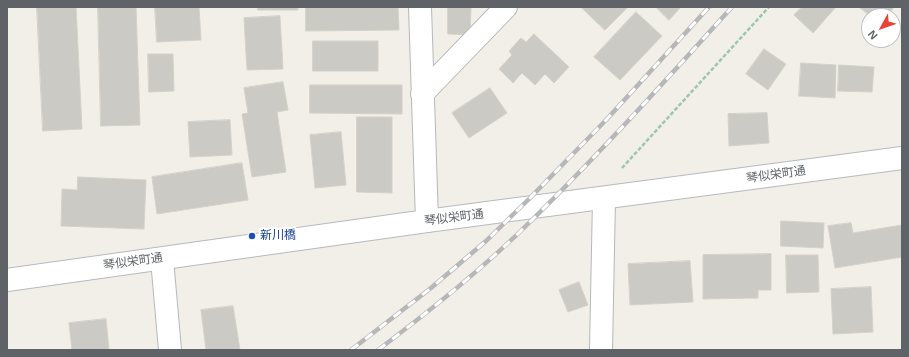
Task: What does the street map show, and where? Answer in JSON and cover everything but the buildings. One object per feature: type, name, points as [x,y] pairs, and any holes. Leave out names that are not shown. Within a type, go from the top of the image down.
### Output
[{"type":"main road","points":[[420,7],[427,221]]},
{"type":"main road","points":[[422,94],[506,7]]},
{"type":"main road","name":"琴似栄町通","points":[[7,280],[427,221],[902,158]]},
{"type":"main road","points":[[601,350],[604,198]]},
{"type":"main road","points":[[162,259],[170,350]]},
{"type":"path","points":[[622,168],[769,7]]},
{"type":"railway","points":[[351,350],[431,288],[486,241],[607,119],[709,7]]},
{"type":"railway","points":[[378,350],[458,287],[515,237],[609,141],[732,7]]},
{"type":"place","name":"新川橋","points":[[252,236]]}]
